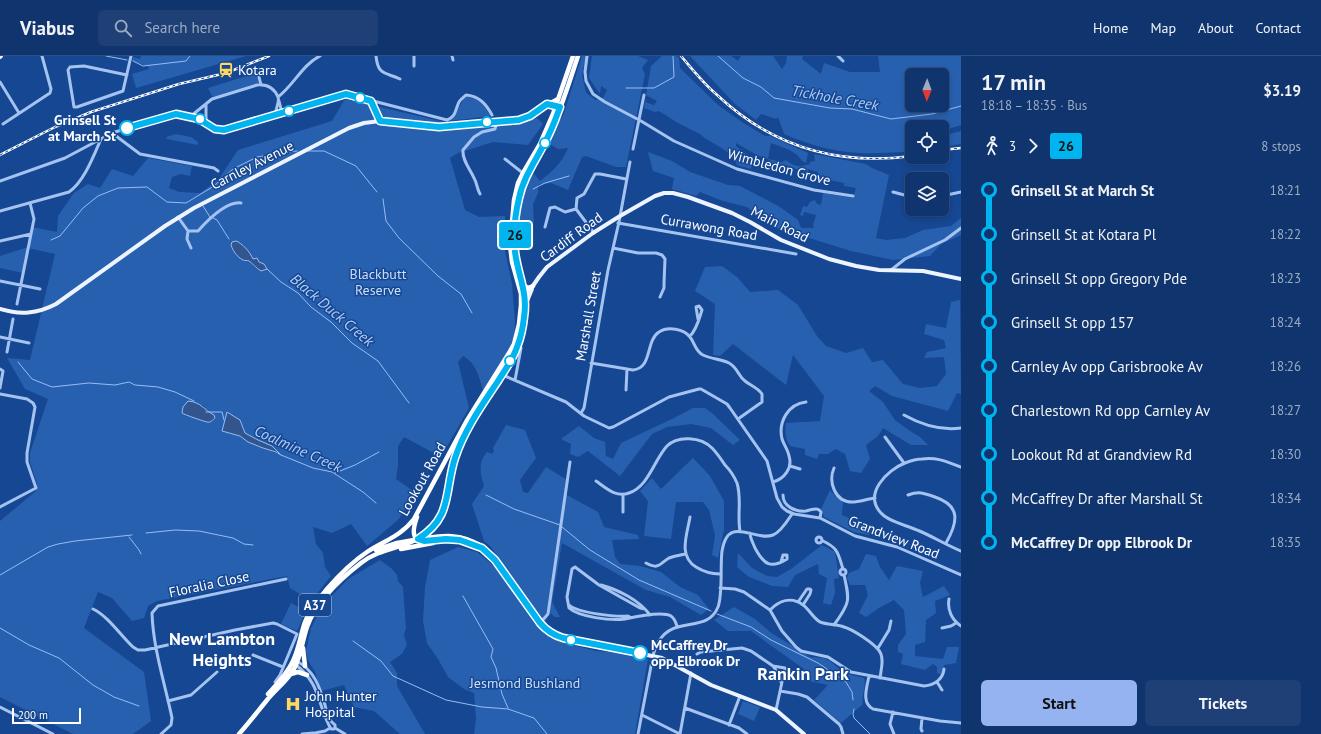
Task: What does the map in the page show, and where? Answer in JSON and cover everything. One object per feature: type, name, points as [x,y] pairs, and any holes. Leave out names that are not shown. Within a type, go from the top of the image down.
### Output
[{"type":"highway","name":"A37","points":[[557,108],[558,99],[573,56]]},
{"type":"highway","name":"A37","points":[[522,293],[512,262],[510,245],[514,200],[518,183],[525,174],[545,134],[578,56]]},
{"type":"highway","points":[[547,104],[558,99]]},
{"type":"highway","name":"A37","points":[[522,293],[523,285],[515,252],[515,233],[518,200],[525,174]]},
{"type":"highway","points":[[523,285],[528,288],[533,286]]},
{"type":"highway","name":"Lookout Road","points":[[363,559],[418,539],[439,521],[445,506],[453,466],[465,435],[518,346],[522,333],[525,307],[522,293]]},
{"type":"highway","name":"Lookout Road","points":[[239,734],[291,674],[307,628],[318,606],[342,579],[363,559],[404,530],[414,519],[423,505],[466,422],[509,354],[516,338],[521,314],[522,293]]},
{"type":"highway","points":[[423,505],[413,530],[418,539],[424,541],[446,539],[460,540],[482,548]]},
{"type":"highway","points":[[439,521],[436,532],[438,535],[443,536]]},
{"type":"highway","points":[[413,530],[418,536],[428,532]]},
{"type":"highway","points":[[363,559],[386,546],[418,539],[443,536],[466,538],[475,542],[482,548]]},
{"type":"highway","points":[[384,551],[387,552],[450,541],[464,542],[482,548]]},
{"type":"highway","points":[[301,645],[305,666]]},
{"type":"highway","name":"Lookout Road","points":[[236,734],[295,662],[301,645]]},
{"type":"highway","points":[[291,674],[298,672],[307,675]]},
{"type":"main road","points":[[547,104],[557,108]]},
{"type":"main road","name":"Carnley Avenue","points":[[0,310],[26,313],[38,311],[56,304],[178,217],[210,199],[357,125],[380,121],[439,127],[519,120],[530,116],[547,104]]},
{"type":"main road","name":"Carnley Avenue","points":[[540,110],[557,108]]},
{"type":"main road","name":"Main Road","points":[[620,216],[655,196],[664,193],[680,194],[732,213],[781,240],[829,259],[856,266],[890,271],[923,272],[961,279]]},
{"type":"main road","name":"Cardiff Road","points":[[522,293],[528,292],[547,267],[594,232],[620,216]]},
{"type":"main road","points":[[525,307],[533,286]]},
{"type":"main road","points":[[482,548],[495,560],[540,623],[550,632],[563,638],[653,655],[669,661],[711,684],[776,710],[804,734]]},
{"type":"street","points":[[2,124],[49,95],[51,92],[42,56]]},
{"type":"street","points":[[127,75],[82,66],[68,66],[73,106],[75,107],[123,90],[127,75],[131,56]]},
{"type":"street","points":[[276,114],[275,111],[278,99],[293,83],[307,64],[320,56]]},
{"type":"street","points":[[376,56],[378,68],[382,72],[400,79]]},
{"type":"street","points":[[414,56],[414,66]]},
{"type":"street","name":"Wimbledon Grove","points":[[587,56],[585,72],[586,81],[593,94],[638,119],[674,142],[736,169],[818,190],[853,196]]},
{"type":"street","points":[[838,56],[843,61]]},
{"type":"street","points":[[258,73],[261,85]]},
{"type":"street","points":[[0,82],[19,113]]},
{"type":"street","points":[[191,116],[216,98],[261,85],[272,89],[278,99],[282,113]]},
{"type":"street","points":[[0,181],[65,158],[112,133],[174,114],[191,116],[206,122],[215,129],[224,130],[346,94],[447,120],[451,119],[456,113],[459,101],[466,95],[472,95],[478,97],[488,107],[492,115]]},
{"type":"street","points":[[633,149],[644,95]]},
{"type":"street","points":[[371,101],[380,121]]},
{"type":"street","points":[[206,105],[206,122]]},
{"type":"street","points":[[480,194],[464,157],[463,150],[474,137],[482,132],[496,129],[497,122]]},
{"type":"street","points":[[112,133],[140,154],[214,168],[218,171]]},
{"type":"street","points":[[0,211],[69,192],[73,189],[85,172],[102,138]]},
{"type":"street","points":[[505,159],[525,174]]},
{"type":"street","name":"Marshall Street","points":[[581,414],[584,408],[608,270],[630,162]]},
{"type":"street","points":[[594,232],[576,209],[577,198],[584,194],[595,174],[626,179]]},
{"type":"street","points":[[893,192],[905,195]]},
{"type":"street","points":[[949,195],[961,192]]},
{"type":"street","points":[[188,230],[198,231],[218,211],[236,202],[241,202]]},
{"type":"street","points":[[16,304],[34,218],[30,203]]},
{"type":"street","points":[[545,227],[550,208],[555,207],[565,212],[576,209]]},
{"type":"street","points":[[178,217],[188,230],[187,239],[191,248]]},
{"type":"street","points":[[614,219],[618,223]]},
{"type":"street","name":"Currawong Road","points":[[618,223],[796,254]]},
{"type":"street","points":[[890,271],[905,259],[945,240],[961,228]]},
{"type":"street","points":[[0,241],[31,234]]},
{"type":"street","points":[[613,248],[638,253],[656,253],[662,255],[665,259],[664,288],[660,297]]},
{"type":"street","points":[[0,281],[40,290]]},
{"type":"street","points":[[7,352],[13,319]]},
{"type":"street","points":[[690,336],[696,329],[698,319]]},
{"type":"street","points":[[591,363],[636,370],[644,365],[654,337],[658,333],[669,328],[680,330],[690,336],[700,353],[708,357],[730,363],[738,371],[744,381],[754,386],[762,394],[762,402],[738,419]]},
{"type":"street","points":[[0,337],[29,343]]},
{"type":"street","points":[[515,380],[521,348]]},
{"type":"street","points":[[0,369],[4,372],[0,388]]},
{"type":"street","points":[[626,390],[627,369]]},
{"type":"street","points":[[495,376],[502,375],[566,402],[581,414],[611,427],[669,397],[699,389],[727,404],[767,461],[778,501],[784,509],[792,514],[779,531],[772,535],[764,536],[740,531],[731,533],[724,540],[720,574],[719,604],[717,610],[711,617],[704,621],[696,624],[677,626],[667,632],[660,639],[653,655]]},
{"type":"street","points":[[0,394],[28,399],[36,408],[27,462],[36,488],[0,507]]},
{"type":"street","points":[[773,482],[781,479],[790,466],[790,457],[782,440],[782,423],[789,410],[797,404],[806,402]]},
{"type":"street","points":[[904,415],[933,427],[948,429],[961,428]]},
{"type":"street","points":[[886,437],[904,463]]},
{"type":"street","points":[[596,481],[613,493],[623,495],[633,491],[645,480],[662,451],[675,440],[684,439],[700,441],[712,448],[735,479],[740,500],[740,531]]},
{"type":"street","points":[[961,467],[936,458],[921,459],[904,463],[883,479],[874,498],[880,512],[884,516],[916,529],[961,551]]},
{"type":"street","points":[[540,623],[548,614],[570,462]]},
{"type":"street","points":[[790,466],[800,469]]},
{"type":"street","points":[[834,468],[832,485],[838,497],[852,502],[874,498]]},
{"type":"street","points":[[908,495],[917,492],[924,493],[944,500],[953,507],[956,520],[955,526],[946,543]]},
{"type":"street","points":[[623,495],[623,512]]},
{"type":"street","name":"Grandview Road","points":[[783,495],[784,502],[787,506],[795,510],[804,511],[818,509],[821,512],[820,518]]},
{"type":"street","name":"Grandview Road","points":[[792,514],[820,518],[855,536],[897,547],[961,575]]},
{"type":"street","points":[[690,517],[685,545],[685,554],[690,562],[701,570],[709,573],[720,574]]},
{"type":"street","points":[[750,533],[758,553],[765,562],[774,565],[781,562]]},
{"type":"street","points":[[823,541],[833,546],[837,550],[842,569],[846,571],[846,574],[844,575],[848,599],[846,608],[834,625]]},
{"type":"street","points":[[646,563],[653,566],[658,566],[670,558],[685,554]]},
{"type":"street","points":[[650,615],[645,609],[640,608],[595,583],[575,567],[572,569],[567,597],[569,608],[578,614],[610,619],[650,615],[670,615],[674,618],[677,626]]},
{"type":"street","name":"Floralia Close","points":[[157,647],[152,613],[158,606],[286,579]]},
{"type":"street","points":[[720,588],[735,589],[744,592],[770,610],[782,631],[799,649],[828,657],[848,671],[924,686],[937,682],[942,676],[944,669]]},
{"type":"street","points":[[798,602],[806,589],[810,589],[811,593],[803,605]]},
{"type":"street","points":[[949,599],[950,612],[956,623],[961,626]]},
{"type":"street","points":[[770,610],[779,602],[791,600],[803,605],[819,621],[850,629],[878,648],[882,661],[880,678]]},
{"type":"street","points":[[93,609],[106,618],[133,647],[138,650],[145,650],[235,630],[273,623],[277,624],[297,634],[280,675],[275,682]]},
{"type":"street","points":[[878,648],[889,630],[891,621]]},
{"type":"street","points":[[942,628],[956,623]]},
{"type":"street","points":[[293,644],[301,645]]},
{"type":"street","points":[[293,644],[298,650]]},
{"type":"street","points":[[157,647],[172,718],[169,728],[161,734]]},
{"type":"street","points":[[697,654],[701,652],[742,648],[751,651],[773,666],[779,675],[781,682]]},
{"type":"street","points":[[253,655],[283,667]]},
{"type":"street","points":[[638,734],[652,661]]},
{"type":"street","points":[[295,662],[305,666],[314,677],[328,716],[335,725],[335,728]]},
{"type":"street","points":[[295,662],[307,675],[318,693],[325,718],[330,727],[333,730],[335,728],[345,734]]},
{"type":"street","points":[[773,666],[786,667],[781,682],[776,710]]},
{"type":"street","points":[[168,701],[191,695],[218,672]]},
{"type":"street","points":[[642,715],[680,734],[691,673]]},
{"type":"street","points":[[869,676],[866,696],[867,704],[873,709],[940,721],[961,723]]},
{"type":"street","points":[[937,682],[942,690]]},
{"type":"street","points":[[780,691],[807,697],[839,724],[843,734]]},
{"type":"street","points":[[729,725],[740,696]]},
{"type":"street","points":[[0,707],[53,734]]},
{"type":"street","points":[[685,708],[743,730],[747,734]]},
{"type":"street","points":[[893,712],[890,724],[894,734]]},
{"type":"street","points":[[922,718],[922,731]]},
{"type":"street","points":[[302,734],[325,731],[331,724],[333,724]]},
{"type":"green space","points":[[141,56],[246,56],[136,88],[132,74],[149,69],[148,66],[132,61],[133,57],[140,59]]},
{"type":"green space","points":[[582,56],[586,56],[582,75],[586,93],[596,100],[603,98],[607,90],[601,86],[600,94],[589,78],[592,56],[638,56],[648,60],[642,68],[645,74],[626,167],[616,167],[586,156],[582,157],[568,190],[551,183],[538,185],[538,193],[533,204],[534,223],[519,224],[520,210],[526,186],[533,173],[540,181],[556,167],[568,148],[558,149],[550,143],[557,125],[563,116]]},
{"type":"green space","points":[[662,56],[676,56],[679,58],[680,68],[718,105],[742,122],[765,136],[770,136],[808,153],[806,163],[793,152],[771,143],[768,159],[757,155],[736,143],[736,146],[753,160],[751,169],[737,165],[731,155],[702,135],[678,123],[659,111],[655,112],[644,108],[645,102],[654,105],[657,101],[646,95],[651,66]]},
{"type":"green space","points":[[690,56],[731,56],[738,61],[741,56],[773,56],[782,69],[786,63],[787,56],[803,56],[802,59],[821,74],[824,63],[850,72],[880,72],[878,56],[961,56],[961,125],[949,129],[949,120],[905,120],[905,152],[859,153],[821,147],[784,134],[778,117],[776,119],[761,114],[756,120],[735,104]]},
{"type":"green space","points":[[256,73],[259,81],[258,83],[214,97],[208,88]]},
{"type":"green space","points":[[466,97],[471,97],[478,101],[491,116],[448,121],[452,118]]},
{"type":"green space","name":"Blackbutt Reserve","points":[[345,99],[444,122],[453,130],[520,124],[537,118],[543,124],[528,145],[493,142],[458,153],[450,158],[465,210],[479,217],[505,216],[505,251],[512,284],[515,321],[514,341],[483,391],[478,375],[471,362],[463,356],[458,362],[469,408],[441,457],[404,437],[398,446],[396,479],[416,493],[398,520],[367,546],[351,524],[332,533],[313,527],[316,544],[323,553],[325,567],[331,576],[311,601],[290,588],[287,576],[157,601],[148,606],[144,618],[132,621],[112,598],[98,592],[84,628],[144,672],[151,721],[133,734],[73,734],[0,697],[0,521],[36,491],[37,484],[30,462],[30,453],[48,399],[25,389],[7,358],[30,360],[55,254],[28,248],[23,273],[0,268],[0,256],[28,247],[32,227],[57,232],[58,216],[74,193],[88,184],[100,188],[112,169],[133,176],[148,158],[192,166],[190,176],[181,174],[172,177],[169,188],[179,192],[200,193],[218,180],[238,150],[332,121]],"holes":[[[240,244],[256,261],[264,265],[266,269],[255,268],[250,262],[243,260]],[[203,405],[206,411],[207,422],[194,417],[186,416]],[[227,412],[240,420],[245,433],[272,446],[279,454],[248,442],[240,436]]]},
{"type":"green space","points":[[961,131],[961,144],[949,146],[949,134]]},
{"type":"green space","points":[[176,134],[191,137],[198,142],[198,145],[167,139],[166,137]]},
{"type":"green space","points":[[648,152],[672,161],[690,172],[728,185],[740,186],[780,207],[798,220],[801,228],[814,228],[813,225],[816,215],[804,212],[803,216],[800,215],[803,206],[807,207],[810,202],[815,200],[817,204],[821,205],[823,193],[853,198],[856,188],[844,186],[844,183],[819,178],[818,172],[808,169],[807,173],[783,164],[782,166],[787,168],[786,170],[770,166],[771,161],[768,159],[782,162],[786,160],[794,165],[802,166],[809,165],[810,162],[815,161],[814,154],[866,164],[889,175],[876,238],[886,240],[905,238],[923,230],[951,226],[961,218],[961,235],[941,244],[930,256],[893,260],[851,251],[774,227],[747,207],[723,201],[700,192],[696,196],[672,189],[674,178],[653,171]]},
{"type":"green space","points":[[722,266],[737,277],[750,292],[778,290],[798,305],[817,336],[826,346],[846,353],[863,348],[872,362],[883,360],[903,384],[920,388],[937,386],[946,374],[944,357],[924,358],[927,352],[946,348],[944,340],[924,334],[926,324],[946,328],[951,302],[960,300],[961,394],[957,393],[948,411],[892,396],[875,386],[869,391],[883,402],[895,420],[920,437],[928,445],[911,445],[883,428],[878,436],[866,445],[870,459],[861,473],[850,471],[845,454],[836,449],[828,454],[819,454],[817,459],[805,455],[805,449],[790,446],[787,441],[786,423],[820,421],[824,396],[793,355],[786,385],[733,344],[720,356],[713,355],[715,304],[695,291],[705,267]]},
{"type":"green space","points":[[693,408],[705,408],[740,440],[733,445],[711,428],[691,424],[667,427],[652,434],[620,476],[588,451],[578,457],[570,454],[571,444],[561,439],[579,426],[594,438],[605,442],[606,456],[613,459],[621,443]]},
{"type":"green space","points":[[506,425],[525,430],[536,458],[520,480],[523,492],[528,493],[546,467],[567,480],[565,494],[598,512],[604,527],[638,535],[639,539],[612,540],[615,557],[620,564],[640,566],[661,572],[680,587],[698,595],[709,609],[701,615],[670,597],[646,590],[562,543],[552,602],[560,617],[555,617],[549,612],[545,623],[490,546],[484,541],[472,504],[484,486],[481,472],[482,460],[487,452],[492,454],[494,451],[493,448]]},
{"type":"green space","points":[[693,458],[710,476],[724,501],[724,530],[718,558],[712,555],[715,535],[709,510],[703,502],[676,502],[671,539],[644,536],[648,501],[640,491],[652,478],[661,489]]},
{"type":"green space","points":[[830,490],[843,502],[842,515],[871,528],[869,535],[854,532],[824,517],[821,509]]},
{"type":"green space","points":[[822,545],[835,552],[839,578],[834,579],[835,593],[831,605],[823,603],[827,578],[819,574],[818,564],[795,575],[788,587],[772,586],[749,577],[737,567],[738,553],[752,568],[767,576],[777,577],[791,569]]},
{"type":"green space","name":"Jesmond Bushland","points":[[458,547],[477,552],[494,566],[534,623],[546,635],[561,642],[596,651],[628,653],[648,659],[635,734],[474,734],[476,719],[474,693],[464,689],[448,677],[427,643],[423,621],[425,587],[430,560]]},
{"type":"green space","points":[[866,554],[876,556],[880,567],[889,580],[897,566],[923,571],[920,583],[923,597],[944,586],[950,595],[935,601],[936,613],[926,620],[925,642],[915,645],[915,656],[943,659],[947,647],[959,647],[956,663],[944,665],[941,674],[937,673],[937,667],[933,664],[925,670],[901,664],[903,654],[898,652],[898,645],[906,634],[904,610],[894,600],[866,617],[859,613],[868,595],[865,585],[850,585],[847,578],[849,573],[859,569]]},
{"type":"green space","points":[[380,560],[391,568],[397,575],[398,581],[403,587],[406,628],[404,635],[407,645],[402,654],[390,662],[397,673],[397,686],[425,734],[400,734],[374,711],[354,707],[344,685],[321,691],[315,672],[308,660],[306,651],[311,628],[323,605],[348,579]]},
{"type":"green space","points":[[291,603],[306,611],[297,631],[281,624]]},
{"type":"green space","points":[[734,607],[755,619],[770,632],[810,657],[823,658],[830,661],[844,673],[864,678],[865,684],[863,704],[841,723],[814,700],[828,685],[800,679],[804,669],[751,631],[728,631],[714,620]]},
{"type":"green space","points":[[743,701],[760,707],[754,721],[738,714]]},
{"type":"shaded area","points":[[236,241],[246,248],[253,259],[257,258],[259,262],[264,264],[267,269],[261,271],[249,261],[239,257],[234,252],[231,245],[232,242]]},
{"type":"shaded area","points":[[188,401],[199,405],[214,415],[215,418],[208,422],[182,413],[183,407]]},
{"type":"shaded area","points":[[227,412],[240,420],[245,433],[272,446],[281,455],[248,442],[240,436],[222,431]]},
{"type":"waterway","points":[[106,56],[127,60]]},
{"type":"waterway","points":[[133,61],[143,66],[186,61],[190,56]]},
{"type":"waterway","name":"Tickhole Creek","points":[[626,88],[654,88],[674,77],[673,56]]},
{"type":"waterway","name":"Tickhole Creek","points":[[718,56],[743,78],[761,87],[774,98],[830,108],[852,109],[891,119],[932,114],[961,106]]},
{"type":"waterway","points":[[51,240],[60,236],[83,208],[98,196],[118,188],[147,187],[167,202],[186,203],[214,186],[233,169],[257,157],[297,151]]},
{"type":"waterway","points":[[308,151],[324,151],[356,166],[377,192]]},
{"type":"waterway","points":[[533,189],[545,183],[569,176]]},
{"type":"waterway","points":[[383,199],[386,221],[399,238],[438,276],[461,294],[472,313]]},
{"type":"waterway","name":"Black Duck Creek","points":[[203,206],[210,217]]},
{"type":"waterway","name":"Black Duck Creek","points":[[213,218],[217,220],[229,239]]},
{"type":"waterway","name":"Black Duck Creek","points":[[267,269],[281,282],[298,293],[311,307],[331,322],[352,343],[378,361],[409,403]]},
{"type":"waterway","name":"Coalmine Creek","points":[[18,362],[32,379],[52,387],[89,383],[115,385],[129,382],[135,385],[158,387],[175,392],[194,401]]},
{"type":"waterway","name":"Coalmine Creek","points":[[206,412],[222,412],[224,420]]},
{"type":"waterway","points":[[335,473],[355,465],[379,452]]},
{"type":"waterway","name":"Coalmine Creek","points":[[281,455],[313,468],[332,472],[363,492],[376,503]]},
{"type":"waterway","points":[[486,495],[514,509],[560,525]]},
{"type":"waterway","points":[[562,527],[590,550],[639,580],[711,611]]},
{"type":"waterway","points":[[146,533],[175,530],[199,531],[233,538],[244,544],[253,545]]},
{"type":"waterway","points":[[0,575],[48,547],[75,541],[132,535]]},
{"type":"waterway","points":[[129,537],[141,554]]},
{"type":"waterway","points":[[463,596],[493,649],[491,657],[496,668],[502,694],[508,708]]},
{"type":"waterway","points":[[717,614],[751,627],[771,640],[818,663],[846,682],[852,692],[853,700]]},
{"type":"waterway","points":[[0,628],[29,645],[59,658],[93,685],[114,697],[139,706]]},
{"type":"waterway","points":[[353,641],[381,661],[393,676],[446,700],[482,707],[508,709],[534,718],[547,734]]},
{"type":"waterway","points":[[854,709],[854,718],[870,734]]},
{"type":"railway","points":[[0,155],[55,127],[91,112],[179,84],[226,73],[269,56]]},
{"type":"railway","points":[[681,56],[698,76],[737,112],[759,127],[783,139],[807,148],[858,158],[905,157]]},
{"type":"railway","points":[[949,149],[961,148]]},
{"type":"bus line","name":"26","points":[[127,128],[176,114],[199,119],[215,129],[226,130],[346,94],[371,101],[380,121],[393,121],[439,127],[519,120],[530,116],[547,104],[560,107],[548,138],[523,183],[518,200],[514,247],[524,293],[525,307],[522,333],[512,357],[461,444],[453,466],[447,501],[440,518],[430,531],[418,539],[421,541],[446,539],[460,540],[482,548],[495,560],[544,628],[555,635],[563,638],[640,653]]},
{"type":"place","name":"Kotara","points":[[226,70]]},
{"type":"place","name":"Grinsell St at March St","points":[[127,128]]},
{"type":"place","name":"McCaffrey Dr opp Elbrook Dr","points":[[640,653]]},
{"type":"place","name":"John Hunter Hospital","points":[[293,704]]},
{"type":"district","name":"New Lambton Heights","points":[[222,649]]},
{"type":"district","name":"Rankin Park","points":[[803,674]]}]
